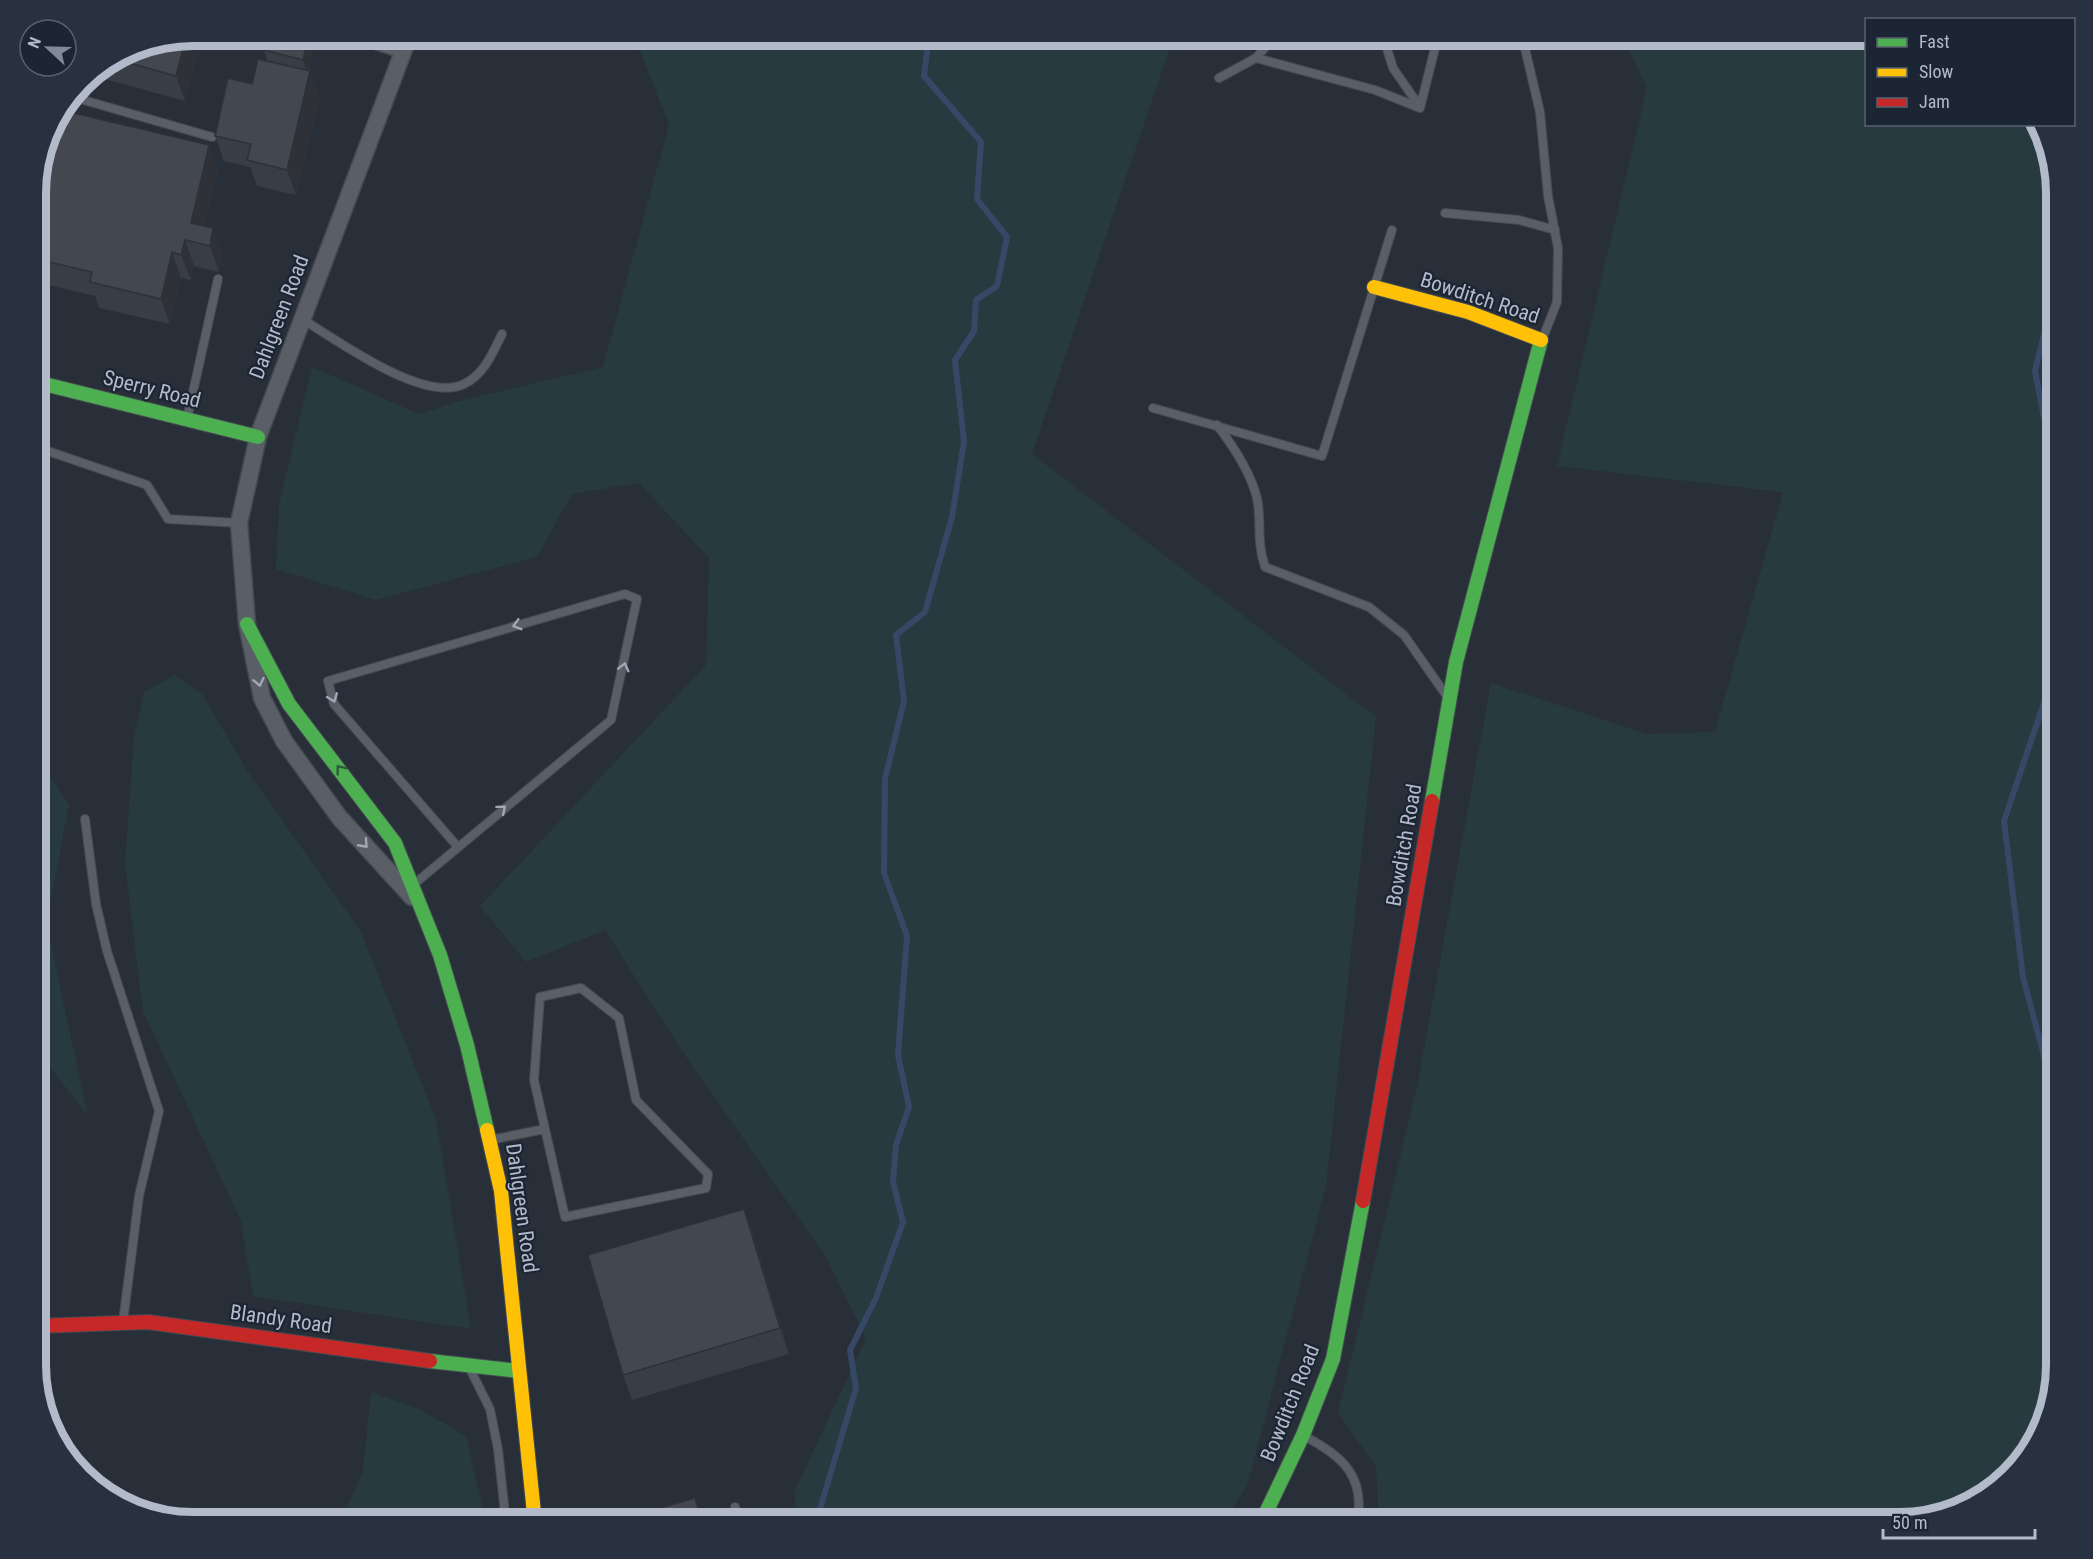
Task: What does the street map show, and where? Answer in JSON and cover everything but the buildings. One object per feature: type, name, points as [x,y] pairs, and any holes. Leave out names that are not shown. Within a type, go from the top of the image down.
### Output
[{"type":"street","name":"Dahlgreen Road","points":[[404,47],[258,437],[239,523],[247,624],[262,698],[284,741],[339,817],[423,909]]},
{"type":"street","name":"Bowditch Road","points":[[1266,1512],[1303,1435],[1333,1359],[1380,1109],[1456,662],[1542,340],[1468,312],[1374,287]]},
{"type":"street","name":"Sperry Road","points":[[47,385],[258,437]]},
{"type":"street","name":"Dahlgreen Road","points":[[247,624],[289,704],[395,843],[423,909],[467,1045],[501,1191],[534,1512]]},
{"type":"street","name":"Blandy Road","points":[[47,1326],[148,1322],[519,1371]]},
{"type":"lane","points":[[1219,78],[1256,58],[1266,47]]},
{"type":"lane","points":[[1386,47],[1393,68],[1420,108]]},
{"type":"lane","points":[[1420,108],[1435,47]]},
{"type":"lane","points":[[1525,47],[1540,112],[1558,248],[1557,302],[1542,340]]},
{"type":"lane","points":[[1256,58],[1375,90],[1420,108]]},
{"type":"lane","points":[[81,99],[212,136]]},
{"type":"lane","points":[[1445,213],[1519,220],[1555,230]]},
{"type":"lane","points":[[1153,408],[1216,424],[1322,456],[1392,230]]},
{"type":"lane","points":[[187,419],[218,279]]},
{"type":"lane","points":[[302,320],[397,375],[435,388],[464,385],[484,368],[502,334]]},
{"type":"lane","points":[[1216,424],[1238,452],[1257,499],[1258,548],[1265,567],[1369,607],[1404,635],[1449,700]]},
{"type":"lane","points":[[47,451],[147,485],[168,519],[239,523]]},
{"type":"lane","points":[[413,886],[457,846],[610,720],[637,599],[626,594],[328,681],[334,704],[457,846]]},
{"type":"lane","points":[[85,819],[96,904],[107,951],[159,1111],[139,1196],[123,1323]]},
{"type":"lane","points":[[581,988],[619,1018],[636,1100],[708,1174],[706,1188],[565,1217],[545,1129],[534,1080],[540,997],[581,988]]},
{"type":"lane","points":[[489,1140],[545,1129]]},
{"type":"lane","points":[[469,1366],[490,1409],[498,1449],[505,1512]]},
{"type":"lane","points":[[1303,1435],[1328,1448],[1352,1472],[1361,1502],[1359,1512]]},
{"type":"lane","points":[[735,1507],[736,1512]]},
{"type":"green space","points":[[638,47],[1170,47],[1032,454],[1376,717],[1326,1187],[1247,1486],[1229,1512],[797,1512],[794,1492],[866,1339],[826,1257],[680,1048],[605,930],[526,962],[480,906],[706,665],[709,558],[639,483],[572,494],[537,557],[376,600],[276,569],[279,505],[312,367],[419,414],[460,401],[603,367],[669,125]]},
{"type":"green space","points":[[1627,47],[1865,47],[1865,126],[2030,126],[2044,164],[2046,184],[2046,1375],[2039,1413],[2027,1439],[2004,1470],[1965,1497],[1929,1510],[1909,1512],[1378,1512],[1376,1467],[1338,1413],[1417,1087],[1491,683],[1647,734],[1715,732],[1783,492],[1557,466],[1647,88]]},
{"type":"green space","points":[[174,675],[202,694],[248,772],[360,930],[436,1119],[471,1329],[253,1296],[241,1221],[143,1011],[125,864],[134,737],[144,692]]},
{"type":"green space","points":[[47,772],[69,805],[47,918]]},
{"type":"green space","points":[[47,928],[88,1116],[47,1063]]},
{"type":"green space","points":[[371,1392],[419,1409],[466,1436],[483,1512],[345,1512],[363,1471]]},
{"type":"waterway","points":[[820,1509],[856,1388],[850,1350],[876,1298],[903,1222],[893,1182],[896,1145],[909,1107],[898,1055],[907,936],[884,873],[885,779],[904,701],[896,635],[925,612],[952,517],[964,442],[955,360],[974,331],[976,300],[997,286],[1007,237],[977,199],[981,142],[924,76],[928,47]]},
{"type":"waterway","points":[[2046,326],[2035,371],[2046,428]]},
{"type":"waterway","points":[[2046,697],[2004,821],[2023,977],[2046,1064]]},
{"type":"traffic: fast","points":[[1432,801],[1456,662],[1541,340]]},
{"type":"traffic: fast","points":[[47,385],[258,437]]},
{"type":"traffic: fast","points":[[247,624],[289,704],[395,843],[440,955],[467,1045],[487,1130]]},
{"type":"traffic: fast","points":[[1266,1512],[1303,1435],[1333,1359],[1363,1201]]},
{"type":"traffic: fast","points":[[430,1361],[519,1371]]},
{"type":"traffic: slow","points":[[1374,287],[1468,312],[1541,340]]},
{"type":"traffic: slow","points":[[487,1130],[501,1191],[534,1512]]},
{"type":"traffic: jam","points":[[1363,1201],[1432,801]]},
{"type":"traffic: jam","points":[[47,1326],[148,1322],[430,1361]]}]
